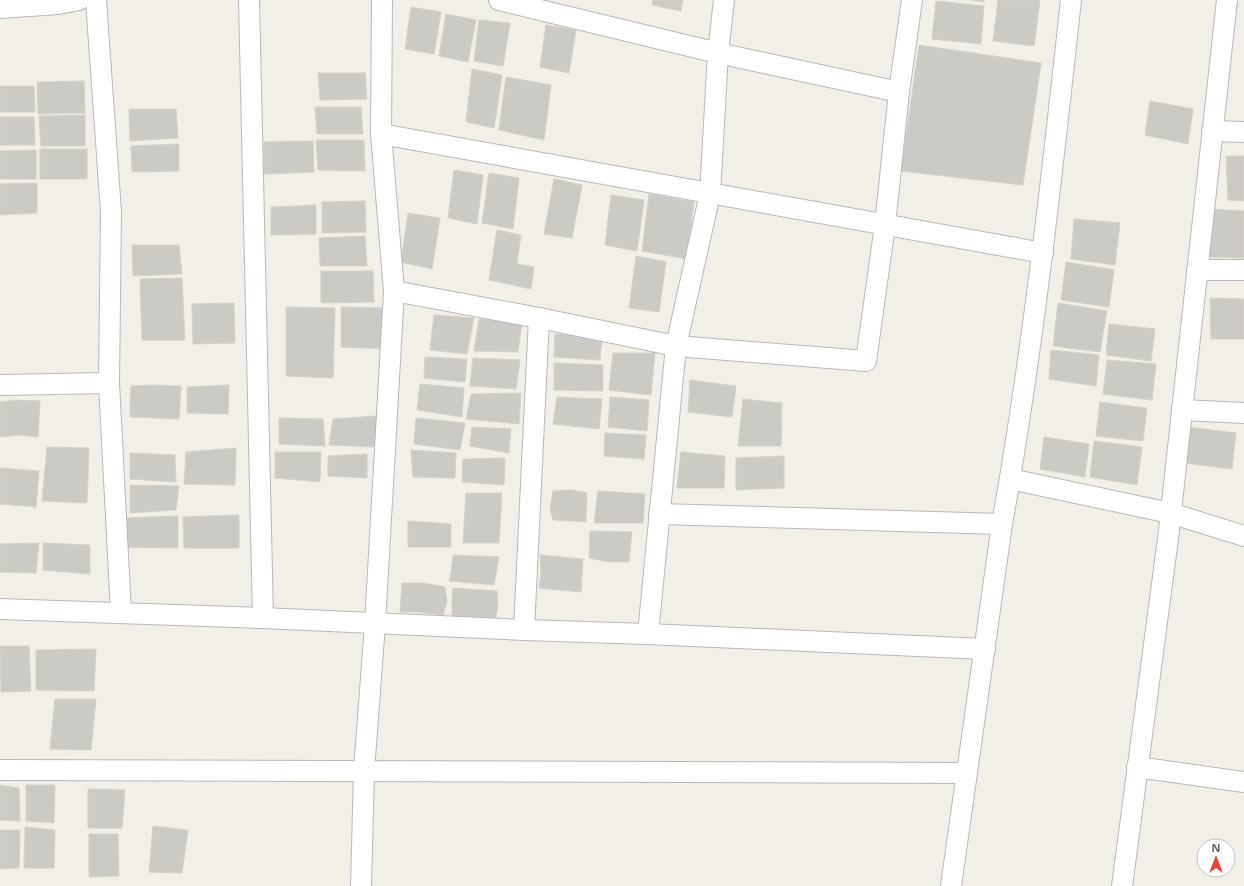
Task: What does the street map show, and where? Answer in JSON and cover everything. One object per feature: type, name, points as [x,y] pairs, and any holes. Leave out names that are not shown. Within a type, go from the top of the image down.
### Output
[{"type":"street","points":[[0,8],[58,4],[79,0]]},
{"type":"street","points":[[96,0],[112,212],[109,383],[122,614]]},
{"type":"street","points":[[249,0],[263,618]]},
{"type":"street","points":[[361,886],[364,771],[375,624],[394,291],[381,134],[382,0]]},
{"type":"street","points":[[499,0],[567,8],[718,53],[900,92]]},
{"type":"street","points":[[648,634],[676,346],[710,194],[718,53],[724,0]]},
{"type":"street","points":[[394,291],[676,346],[866,361],[885,225],[912,0]]},
{"type":"street","points":[[951,886],[1002,524],[1043,253],[1071,0]]},
{"type":"street","points":[[1122,886],[1170,513],[1227,0]]},
{"type":"street","points":[[1212,131],[1244,132]]},
{"type":"street","points":[[381,134],[1043,253]]},
{"type":"street","points":[[1196,270],[1244,270]]},
{"type":"street","points":[[524,630],[538,318]]},
{"type":"street","points":[[0,385],[109,383]]},
{"type":"street","points":[[1182,410],[1244,413]]},
{"type":"street","points":[[1010,479],[1170,513],[1244,536]]},
{"type":"street","points":[[659,514],[1002,524]]},
{"type":"street","points":[[0,609],[263,618],[985,649]]},
{"type":"street","points":[[1138,767],[1244,782]]},
{"type":"street","points":[[0,770],[967,773]]},
{"type":"building","points":[[653,0],[683,0],[681,11],[652,5]]},
{"type":"building","points":[[970,0],[984,0],[984,2]]},
{"type":"building","points":[[998,0],[1040,0],[1034,46],[993,41]]},
{"type":"building","points":[[936,1],[984,6],[981,44],[932,39]]},
{"type":"building","points":[[411,7],[441,12],[434,54],[405,49]]},
{"type":"building","points":[[446,14],[476,20],[468,62],[439,56]]},
{"type":"building","points":[[479,20],[510,23],[503,66],[474,61]]},
{"type":"building","points":[[546,25],[576,30],[569,73],[540,67]]},
{"type":"building","points":[[919,45],[1041,63],[1023,185],[901,171]]},
{"type":"building","points":[[472,69],[502,75],[494,128],[466,122]]},
{"type":"building","points":[[318,73],[365,73],[367,99],[320,100]]},
{"type":"building","points":[[506,77],[551,85],[544,140],[499,130]]},
{"type":"building","points":[[84,81],[85,113],[38,114],[37,82]]},
{"type":"building","points":[[0,86],[34,86],[35,112],[0,112]]},
{"type":"building","points":[[1150,101],[1193,109],[1188,144],[1145,135]]},
{"type":"building","points":[[315,107],[361,107],[363,134],[317,134]]},
{"type":"building","points":[[129,109],[176,109],[178,138],[130,141]]},
{"type":"building","points":[[85,115],[85,146],[41,146],[39,116]]},
{"type":"building","points":[[0,117],[34,117],[35,145],[0,145]]},
{"type":"building","points":[[316,140],[364,140],[365,171],[318,170]]},
{"type":"building","points":[[313,141],[314,172],[264,174],[264,142]]},
{"type":"building","points":[[179,144],[179,171],[132,172],[131,146]]},
{"type":"building","points":[[40,149],[87,149],[87,179],[40,179]]},
{"type":"building","points":[[36,150],[36,179],[0,179],[0,151]]},
{"type":"building","points":[[1226,156],[1244,156],[1244,201],[1228,200]]},
{"type":"building","points":[[454,170],[483,175],[477,224],[448,218]]},
{"type":"building","points":[[489,173],[519,178],[513,229],[482,223]]},
{"type":"building","points":[[554,179],[582,185],[572,238],[544,234]]},
{"type":"building","points":[[37,183],[37,213],[0,215],[0,184]]},
{"type":"building","points":[[649,194],[694,202],[687,259],[642,251]]},
{"type":"building","points":[[611,195],[644,200],[637,251],[605,245]]},
{"type":"building","points":[[365,201],[366,232],[322,233],[322,202]]},
{"type":"building","points":[[316,205],[316,234],[271,235],[271,207]]},
{"type":"building","points":[[1210,209],[1244,211],[1244,258],[1207,257]]},
{"type":"building","points":[[408,213],[440,218],[432,269],[401,262]]},
{"type":"building","points":[[1074,219],[1120,223],[1115,265],[1071,259]]},
{"type":"building","points":[[497,230],[521,235],[517,264],[534,267],[531,289],[489,280]]},
{"type":"building","points":[[365,236],[367,266],[320,266],[319,238]]},
{"type":"building","points":[[132,245],[179,245],[182,274],[133,276]]},
{"type":"building","points":[[636,256],[666,262],[659,312],[629,308]]},
{"type":"building","points":[[1066,262],[1114,270],[1109,307],[1061,300]]},
{"type":"building","points":[[321,271],[373,271],[374,302],[321,303]]},
{"type":"building","points":[[182,278],[185,340],[142,340],[140,279]]},
{"type":"building","points":[[1210,298],[1244,299],[1244,339],[1211,339]]},
{"type":"building","points":[[234,303],[235,343],[193,344],[192,304]]},
{"type":"building","points":[[1058,303],[1107,311],[1100,352],[1053,346]]},
{"type":"building","points":[[286,307],[335,308],[333,378],[286,376]]},
{"type":"building","points":[[341,307],[388,308],[388,349],[341,347]]},
{"type":"building","points":[[434,315],[474,318],[467,354],[430,350]]},
{"type":"building","points":[[479,319],[522,322],[518,352],[474,351]]},
{"type":"building","points":[[1109,324],[1155,329],[1151,361],[1106,355]]},
{"type":"building","points":[[555,334],[602,338],[600,360],[554,357]]},
{"type":"building","points":[[1051,350],[1099,355],[1096,386],[1049,379]]},
{"type":"building","points":[[613,353],[655,353],[651,395],[609,390]]},
{"type":"building","points":[[425,357],[467,359],[465,382],[424,378]]},
{"type":"building","points":[[473,358],[520,360],[516,389],[470,386]]},
{"type":"building","points":[[1107,360],[1156,364],[1152,400],[1103,394]]},
{"type":"building","points":[[554,363],[603,365],[603,391],[554,390]]},
{"type":"building","points":[[690,380],[736,386],[732,417],[688,412]]},
{"type":"building","points":[[420,384],[464,388],[462,417],[417,410]]},
{"type":"building","points":[[229,385],[228,414],[187,413],[187,387]]},
{"type":"building","points":[[131,386],[181,386],[179,419],[130,417]]},
{"type":"building","points":[[521,393],[519,424],[466,419],[471,394]]},
{"type":"building","points":[[557,397],[602,399],[599,429],[553,424]]},
{"type":"building","points":[[610,397],[649,400],[647,431],[608,427]]},
{"type":"building","points":[[743,399],[782,403],[781,446],[738,446]]},
{"type":"building","points":[[16,400],[40,401],[38,437],[20,435],[0,437],[0,402]]},
{"type":"building","points":[[1100,402],[1147,408],[1143,441],[1096,436]]},
{"type":"building","points":[[377,416],[375,447],[329,445],[333,419]]},
{"type":"building","points":[[279,418],[323,419],[325,446],[279,444]]},
{"type":"building","points":[[416,418],[465,423],[460,450],[414,444]]},
{"type":"building","points":[[472,427],[511,429],[509,453],[470,446]]},
{"type":"building","points":[[1188,427],[1236,433],[1232,469],[1185,463]]},
{"type":"building","points":[[605,433],[646,435],[644,459],[604,456]]},
{"type":"building","points":[[1044,437],[1089,444],[1085,477],[1040,469]]},
{"type":"building","points":[[1094,441],[1142,447],[1137,485],[1090,477]]},
{"type":"building","points":[[47,447],[89,448],[87,503],[42,501]]},
{"type":"building","points":[[236,448],[235,485],[184,484],[186,452]]},
{"type":"building","points":[[411,450],[456,453],[455,478],[413,477]]},
{"type":"building","points":[[275,452],[321,452],[320,482],[275,478]]},
{"type":"building","points":[[681,452],[725,456],[724,488],[677,488]]},
{"type":"building","points":[[130,453],[175,455],[176,482],[130,479]]},
{"type":"building","points":[[367,454],[367,478],[328,476],[328,456]]},
{"type":"building","points":[[784,456],[784,488],[736,490],[736,458]]},
{"type":"building","points":[[505,458],[504,485],[462,482],[463,459]]},
{"type":"building","points":[[0,468],[39,471],[36,507],[0,504]]},
{"type":"building","points":[[130,485],[179,486],[176,510],[130,513]]},
{"type":"building","points":[[571,490],[587,493],[586,522],[553,520],[550,509],[553,491]]},
{"type":"building","points":[[598,491],[645,494],[643,523],[594,523]]},
{"type":"building","points":[[466,493],[502,493],[499,543],[463,543]]},
{"type":"building","points":[[239,515],[239,548],[184,548],[183,517]]},
{"type":"building","points":[[178,516],[178,548],[125,547],[126,518]]},
{"type":"building","points":[[408,521],[451,524],[451,547],[408,547]]},
{"type":"building","points":[[590,531],[632,532],[629,562],[609,562],[589,558]]},
{"type":"building","points":[[39,543],[36,573],[0,572],[0,544]]},
{"type":"building","points":[[43,543],[90,545],[90,574],[43,570]]},
{"type":"building","points":[[453,555],[499,557],[494,585],[449,581]]},
{"type":"building","points":[[540,555],[583,559],[581,592],[539,588],[541,572]]},
{"type":"building","points":[[402,583],[424,583],[445,587],[447,602],[443,615],[418,612],[400,612]]},
{"type":"building","points":[[453,588],[497,591],[498,606],[495,620],[452,617]]},
{"type":"building","points":[[0,646],[29,646],[31,691],[1,692]]},
{"type":"building","points":[[96,649],[94,691],[36,690],[36,650]]},
{"type":"building","points":[[55,699],[96,699],[91,750],[50,749]]},
{"type":"building","points":[[0,785],[19,788],[20,821],[0,820]]},
{"type":"building","points":[[26,785],[55,785],[54,823],[26,821]]},
{"type":"building","points":[[88,789],[125,790],[122,828],[88,828]]},
{"type":"building","points":[[153,826],[188,830],[182,873],[149,872]]},
{"type":"building","points":[[25,827],[55,830],[54,868],[24,868]]},
{"type":"building","points":[[0,830],[20,830],[19,868],[0,869]]},
{"type":"building","points":[[89,834],[118,834],[119,876],[89,877]]}]
